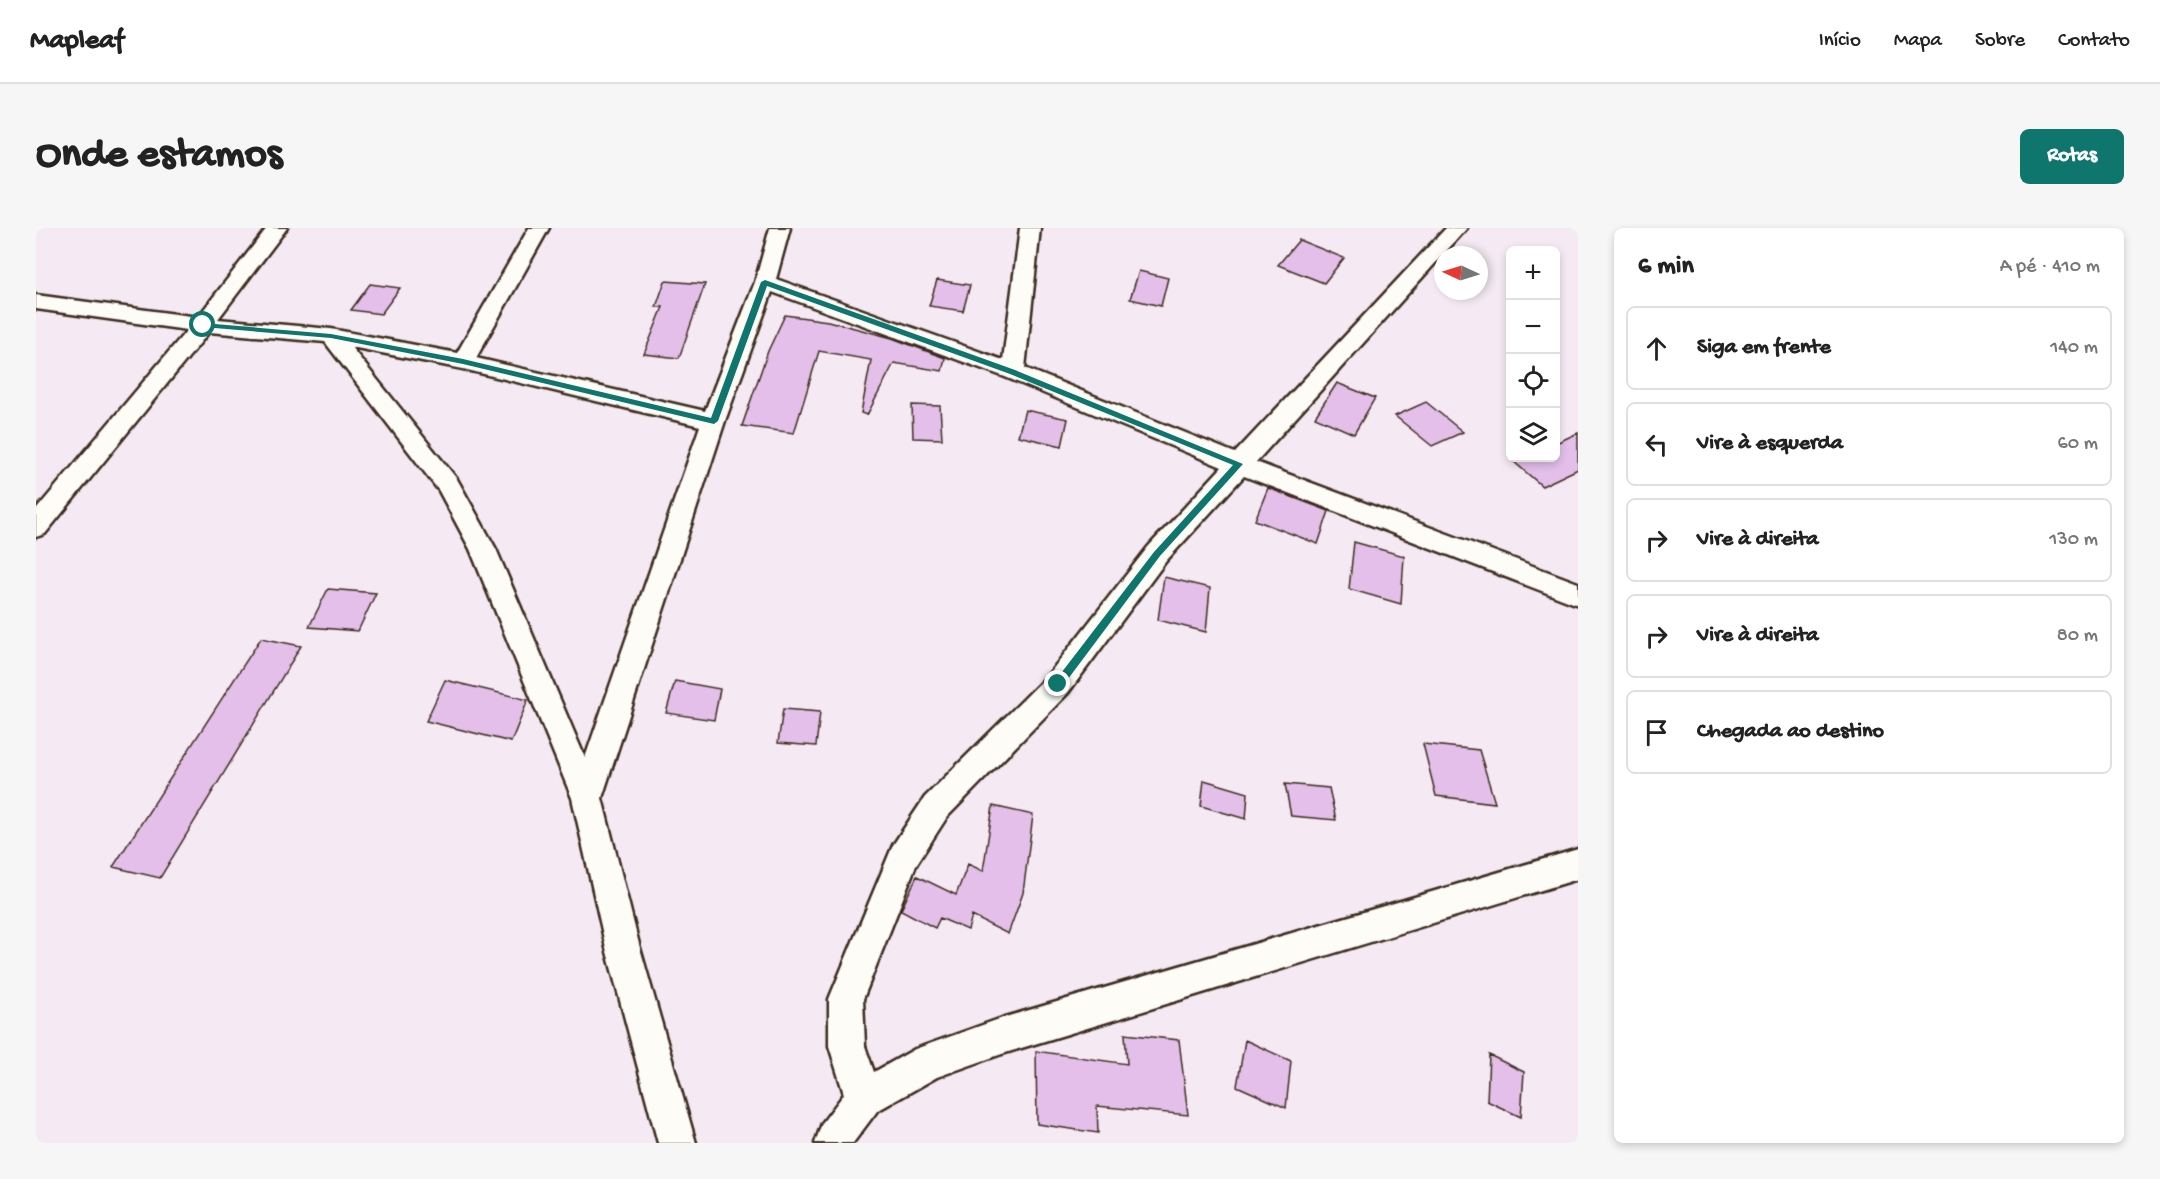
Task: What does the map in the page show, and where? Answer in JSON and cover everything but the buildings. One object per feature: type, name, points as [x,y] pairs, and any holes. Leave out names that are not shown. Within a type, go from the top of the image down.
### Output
[{"type":"street","points":[[36,527],[203,325],[277,228]]},
{"type":"street","points":[[463,362],[539,228]]},
{"type":"street","points":[[587,798],[714,421],[765,282],[780,228]]},
{"type":"street","points":[[1013,372],[1030,228]]},
{"type":"street","points":[[864,1098],[847,1046],[846,999],[903,856],[936,807],[1058,684],[1157,554],[1457,228]]},
{"type":"street","points":[[765,282],[1013,372],[1238,464],[1578,594]]},
{"type":"street","points":[[36,303],[203,325],[331,336],[463,362],[714,421]]},
{"type":"street","points":[[331,336],[447,485],[483,549],[587,798],[623,948],[677,1143]]},
{"type":"street","points":[[834,1143],[835,1136],[864,1098],[928,1062],[1002,1035],[1578,864]]},
{"type":"route","points":[[203,325],[331,336],[463,362],[714,421],[765,282],[1013,372],[1238,464],[1157,554],[1058,684]]}]
